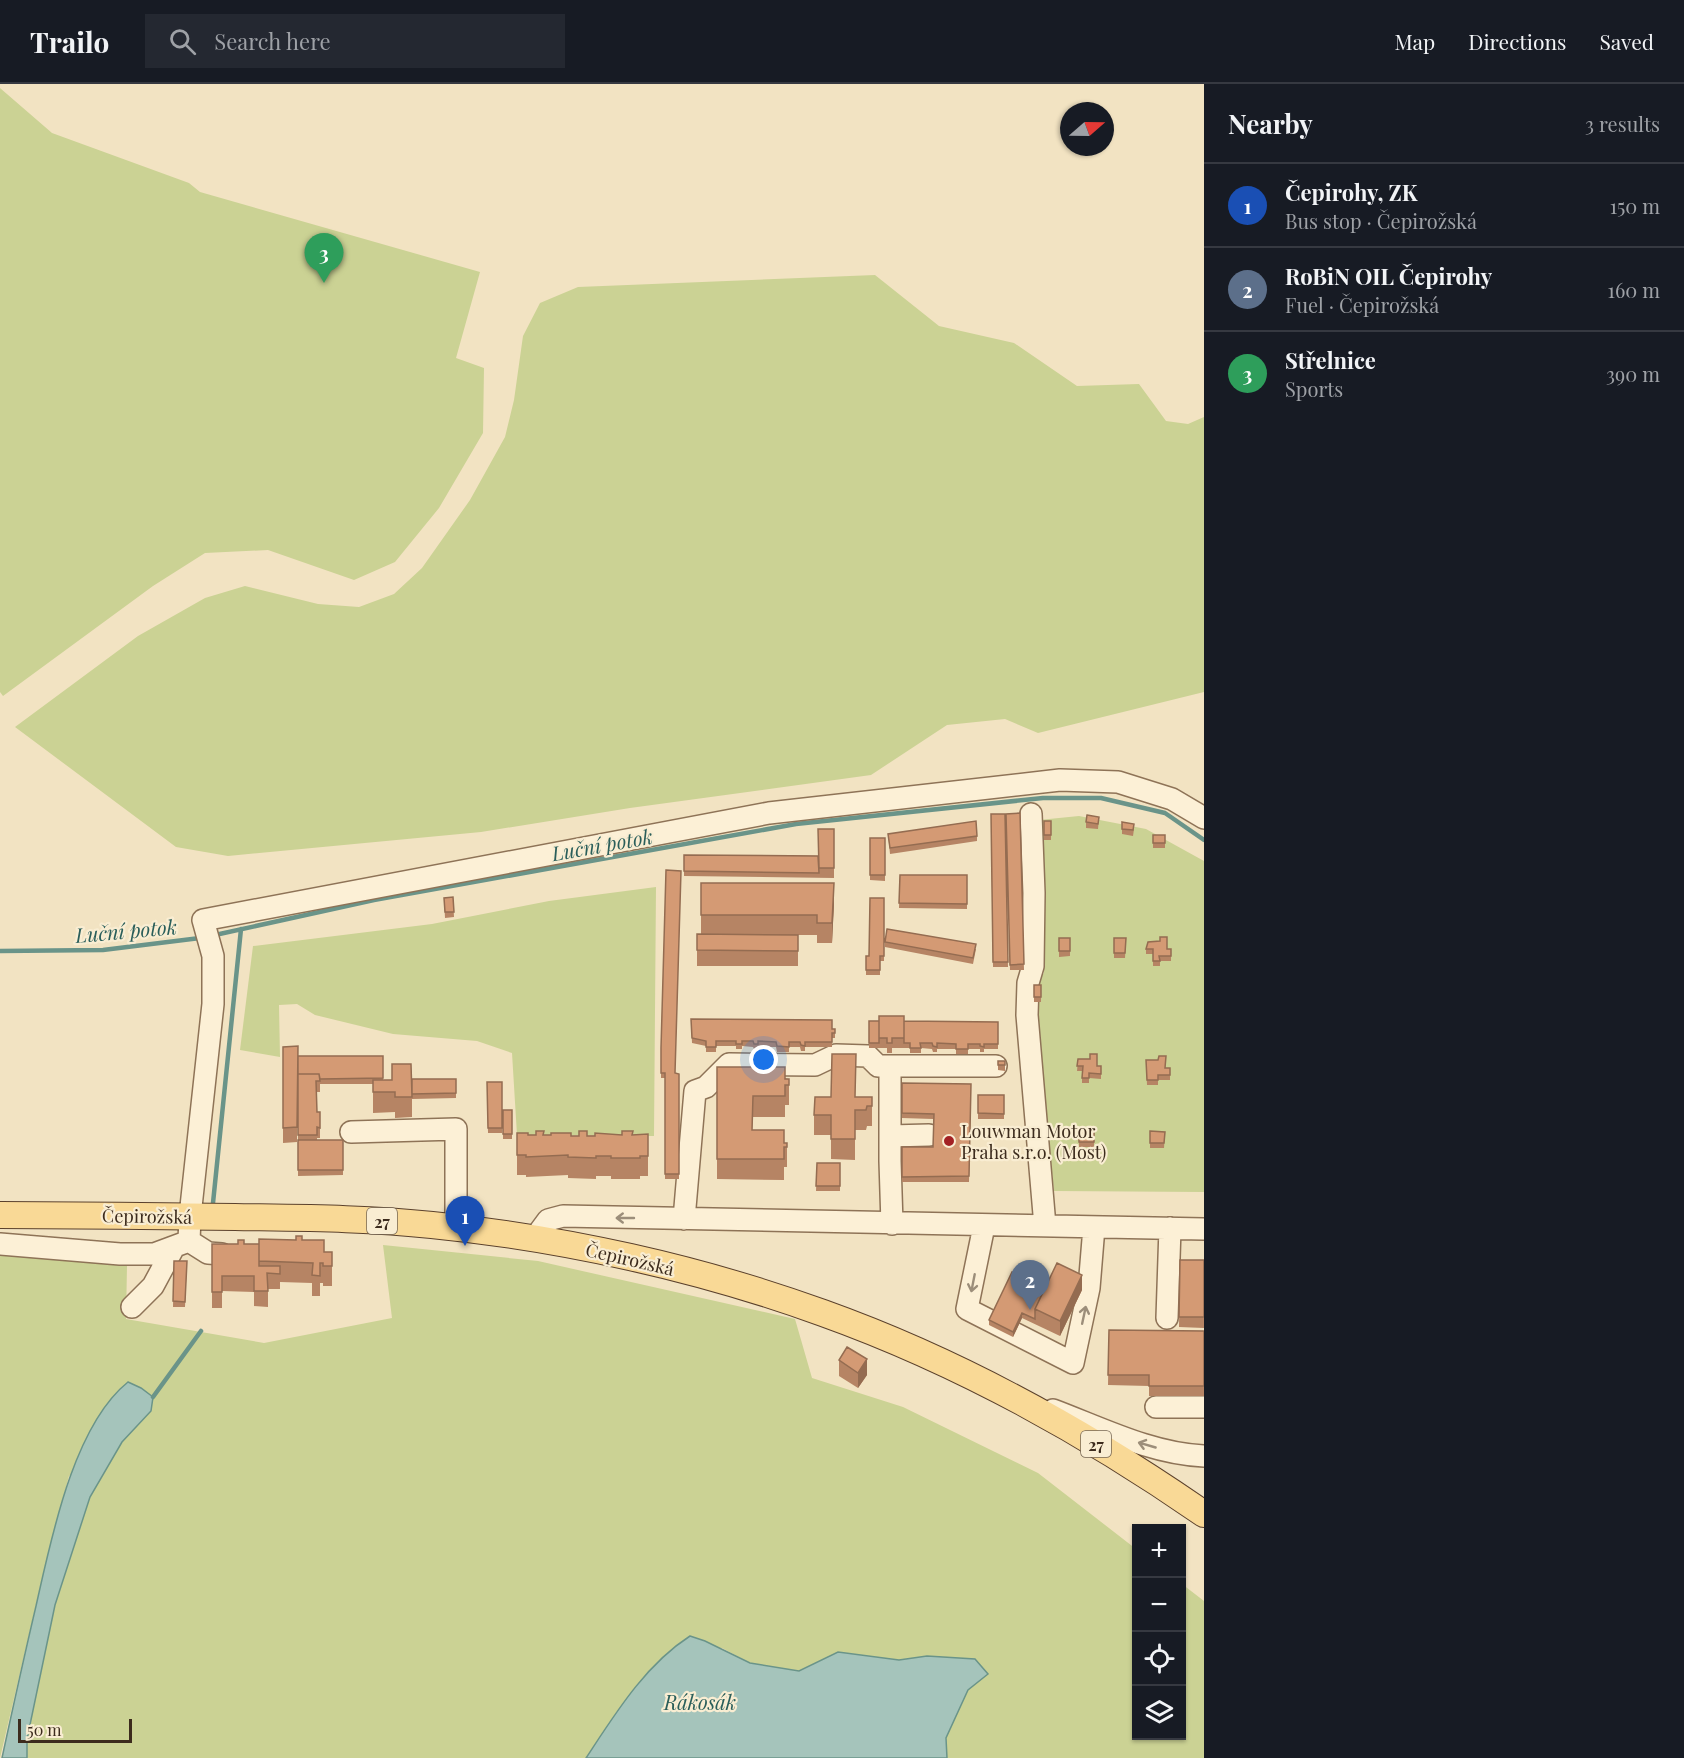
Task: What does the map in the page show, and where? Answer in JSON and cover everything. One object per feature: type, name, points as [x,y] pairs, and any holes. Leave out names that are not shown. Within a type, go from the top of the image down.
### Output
[{"type":"main road","name":"Čepirožská","points":[[0,1215],[184,1235],[359,1220],[456,1227],[613,1254],[758,1291],[824,1313],[883,1337],[982,1382],[1106,1449],[1204,1514]]},
{"type":"street","points":[[132,1307],[153,1286],[184,1235],[213,1004],[213,956],[203,920],[770,813],[1060,780],[1118,782],[1173,799],[1204,818]]},
{"type":"street","points":[[1031,814],[1034,893],[1033,966],[1028,983],[1028,1015],[1045,1226]]},
{"type":"street","points":[[684,1219],[695,1091],[706,1087],[729,1064],[815,1065],[836,1055],[867,1056],[878,1066],[996,1066]]},
{"type":"street","points":[[890,1075],[892,1224]]},
{"type":"street","points":[[351,1132],[456,1129],[456,1227]]},
{"type":"street","points":[[890,1136],[929,1135]]},
{"type":"street","points":[[534,1239],[548,1220],[563,1216],[1204,1229]]},
{"type":"street","points":[[984,1226],[968,1309],[1073,1363],[1089,1288],[1094,1227]]},
{"type":"street","points":[[1167,1318],[1170,1228]]},
{"type":"street","points":[[0,1244],[120,1254],[154,1254],[184,1235]]},
{"type":"street","points":[[184,1235],[208,1253],[222,1254]]},
{"type":"street","points":[[982,1382],[1134,1441],[1167,1450],[1204,1456]]},
{"type":"street","points":[[1156,1407],[1204,1407]]},
{"type":"green space","points":[[0,88],[52,133],[189,183],[200,192],[480,272],[456,358],[484,368],[483,433],[439,508],[395,562],[354,580],[268,550],[205,553],[153,586],[3,696],[0,692]]},
{"type":"green space","points":[[875,275],[939,326],[1014,343],[1077,386],[1139,384],[1166,421],[1188,424],[1204,417],[1204,692],[1038,733],[1005,719],[947,725],[871,775],[630,808],[481,832],[228,856],[176,847],[15,727],[138,636],[205,598],[245,586],[318,604],[359,607],[394,594],[422,568],[470,500],[505,437],[514,400],[523,336],[540,303],[578,287]]},
{"type":"green space","points":[[1079,816],[1146,829],[1204,861],[1204,1192],[1054,1191],[1032,987],[1044,973],[1039,820]]},
{"type":"green space","points":[[656,887],[654,1136],[517,1135],[512,1053],[477,1041],[393,1034],[315,1015],[297,1004],[279,1005],[280,1057],[240,1050],[253,946],[432,924],[549,901]]},
{"type":"green space","points":[[383,1245],[538,1261],[795,1319],[812,1378],[903,1407],[1038,1473],[1132,1546],[1132,1740],[1186,1740],[1186,1587],[1204,1601],[1204,1758],[947,1758],[946,1738],[968,1689],[988,1674],[927,1656],[899,1660],[838,1652],[799,1671],[750,1663],[722,1648],[617,1711],[586,1758],[27,1758],[27,1739],[55,1605],[90,1497],[122,1442],[151,1411],[69,1476],[45,1566],[0,1758],[0,1254],[127,1266],[126,1319],[264,1343],[392,1318]]},
{"type":"water","points":[[128,1382],[153,1397],[151,1411],[122,1442],[90,1497],[55,1605],[27,1739],[27,1758],[2,1758],[49,1549],[67,1486],[93,1426],[109,1402]]},
{"type":"water","name":"Rákosák","points":[[690,1636],[750,1663],[799,1671],[838,1652],[899,1660],[927,1656],[975,1659],[988,1674],[968,1690],[946,1738],[947,1758],[586,1758],[632,1691],[659,1661]]},
{"type":"building","points":[[1020,813],[1024,964],[1010,965],[1006,814]]},
{"type":"building","points":[[991,814],[1005,814],[1008,962],[993,962]]},
{"type":"building","points":[[1087,815],[1099,817],[1098,824],[1086,822]]},
{"type":"building","points":[[976,821],[977,836],[890,848],[888,834]]},
{"type":"building","points":[[1044,821],[1051,821],[1051,835],[1044,835]]},
{"type":"building","points":[[1122,822],[1134,824],[1133,830],[1122,829]]},
{"type":"building","points":[[818,829],[834,829],[834,868],[819,868]]},
{"type":"building","points":[[1153,835],[1165,835],[1165,843],[1153,843]]},
{"type":"building","points":[[870,838],[885,838],[885,875],[870,875]]},
{"type":"building","points":[[684,855],[818,856],[819,873],[684,871]]},
{"type":"building","points":[[666,870],[681,871],[675,1073],[679,1074],[679,1174],[665,1174],[665,1073],[661,1073],[661,1048]]},
{"type":"building","points":[[900,875],[967,875],[967,904],[899,903]]},
{"type":"building","points":[[701,883],[834,883],[832,923],[817,923],[817,915],[701,915]]},
{"type":"building","points":[[453,897],[454,912],[445,912],[444,898]]},
{"type":"building","points":[[870,898],[884,898],[884,956],[880,956],[880,970],[866,970],[866,956],[869,956]]},
{"type":"building","points":[[887,929],[976,944],[973,958],[885,942]]},
{"type":"building","points":[[697,934],[798,935],[798,951],[697,950]]},
{"type":"building","points":[[1160,937],[1167,937],[1167,949],[1171,949],[1171,956],[1159,956],[1160,961],[1153,961],[1153,949],[1146,949],[1148,942],[1160,941]]},
{"type":"building","points":[[1059,938],[1070,938],[1070,951],[1059,951]]},
{"type":"building","points":[[1114,938],[1126,938],[1125,953],[1114,953]]},
{"type":"building","points":[[1034,985],[1041,985],[1041,997],[1034,997]]},
{"type":"building","points":[[879,1016],[904,1016],[904,1038],[892,1038],[892,1043],[887,1043],[887,1038],[879,1038]]},
{"type":"building","points":[[691,1019],[832,1020],[832,1029],[835,1029],[835,1033],[832,1033],[832,1042],[805,1042],[805,1046],[800,1042],[789,1042],[789,1047],[777,1046],[776,1042],[758,1041],[758,1044],[754,1044],[753,1041],[742,1041],[742,1044],[736,1044],[736,1041],[716,1041],[716,1047],[706,1047],[706,1041],[692,1038]]},
{"type":"building","points":[[869,1021],[879,1021],[879,1043],[869,1043]]},
{"type":"building","points":[[904,1021],[998,1022],[998,1044],[984,1044],[984,1047],[980,1044],[968,1044],[968,1049],[956,1049],[956,1044],[937,1043],[937,1047],[932,1043],[920,1043],[921,1048],[910,1048],[910,1043],[904,1043]]},
{"type":"building","points":[[298,1046],[297,1127],[283,1128],[283,1047]]},
{"type":"building","points":[[832,1054],[856,1054],[855,1097],[872,1097],[872,1106],[867,1106],[866,1110],[855,1110],[855,1139],[831,1139],[831,1115],[814,1115],[815,1097],[831,1097]]},
{"type":"building","points":[[1090,1054],[1097,1054],[1097,1066],[1101,1066],[1101,1074],[1089,1073],[1089,1078],[1082,1078],[1083,1066],[1077,1066],[1078,1059],[1090,1059]]},
{"type":"building","points":[[298,1056],[383,1056],[383,1078],[320,1079],[319,1074],[298,1074]]},
{"type":"building","points":[[1159,1056],[1166,1056],[1165,1068],[1170,1068],[1170,1075],[1158,1075],[1158,1080],[1147,1080],[1146,1060],[1158,1060]]},
{"type":"building","points":[[998,1061],[1005,1061],[1005,1065],[998,1065]]},
{"type":"building","points":[[392,1064],[411,1064],[412,1097],[395,1097],[395,1092],[373,1092],[373,1080],[392,1080]]},
{"type":"building","points":[[717,1067],[785,1067],[785,1079],[789,1079],[789,1085],[785,1085],[785,1096],[753,1096],[752,1130],[784,1130],[784,1143],[787,1143],[787,1147],[784,1147],[784,1159],[717,1159]]},
{"type":"building","points":[[298,1074],[319,1074],[320,1081],[316,1081],[320,1128],[317,1127],[317,1135],[298,1135]]},
{"type":"building","points":[[412,1079],[456,1079],[456,1093],[412,1094]]},
{"type":"building","points":[[487,1082],[502,1082],[502,1128],[488,1128]]},
{"type":"building","points":[[902,1083],[971,1084],[969,1176],[902,1177],[902,1147],[933,1147],[934,1114],[902,1113]]},
{"type":"building","points":[[978,1095],[1004,1095],[1004,1114],[978,1113]]},
{"type":"building","points":[[503,1110],[512,1110],[512,1134],[503,1134]]},
{"type":"building","points":[[1079,1130],[1094,1130],[1094,1142],[1079,1142]]},
{"type":"building","points":[[536,1131],[544,1131],[543,1135],[571,1133],[571,1136],[579,1136],[579,1131],[587,1131],[587,1136],[595,1136],[595,1133],[622,1135],[622,1131],[633,1131],[632,1135],[648,1134],[648,1156],[611,1158],[611,1156],[596,1156],[596,1158],[568,1157],[568,1155],[526,1157],[526,1155],[517,1155],[517,1133],[536,1135]]},
{"type":"building","points":[[1150,1131],[1165,1132],[1164,1143],[1150,1143]]},
{"type":"building","points":[[298,1140],[343,1140],[343,1170],[298,1170]]},
{"type":"building","points":[[817,1163],[840,1163],[840,1186],[816,1186]]},
{"type":"building","points":[[296,1236],[302,1236],[302,1240],[324,1240],[324,1252],[332,1252],[332,1266],[323,1266],[323,1263],[320,1263],[320,1276],[312,1275],[313,1263],[259,1261],[259,1239],[296,1240]]},
{"type":"building","points":[[238,1240],[244,1240],[244,1244],[259,1244],[259,1266],[280,1266],[280,1274],[267,1273],[268,1291],[254,1291],[254,1276],[222,1276],[222,1292],[212,1292],[212,1244],[238,1244]]},
{"type":"building","points":[[1180,1260],[1204,1260],[1204,1317],[1179,1317]]},
{"type":"building","points":[[174,1261],[187,1261],[185,1302],[173,1301]]},
{"type":"building","points":[[1057,1263],[1082,1275],[1060,1321],[1035,1309]]},
{"type":"building","points":[[1012,1272],[1045,1288],[1035,1309],[1035,1319],[1022,1313],[1013,1332],[989,1320]]},
{"type":"building","points":[[1109,1330],[1204,1331],[1204,1386],[1149,1386],[1149,1375],[1108,1375]]},
{"type":"building","points":[[847,1347],[867,1359],[858,1373],[839,1360]]},
{"type":"waterway","name":"Luční potok","points":[[215,935],[374,900],[796,824],[1043,798],[1101,798],[1165,813],[1204,840]]},
{"type":"waterway","points":[[213,1203],[241,929]]},
{"type":"waterway","name":"Luční potok","points":[[0,951],[103,950],[200,938]]},
{"type":"waterway","points":[[153,1397],[201,1331]]},
{"type":"place","name":"Střelnice","points":[[324,283]]},
{"type":"place","name":"Louwman Motor Praha s.r.o. (Most)","points":[[949,1141]]},
{"type":"place","name":"Čepirohy, ZK","points":[[465,1246]]},
{"type":"place","name":"RoBiN OIL Čepirohy","points":[[1030,1310]]}]
